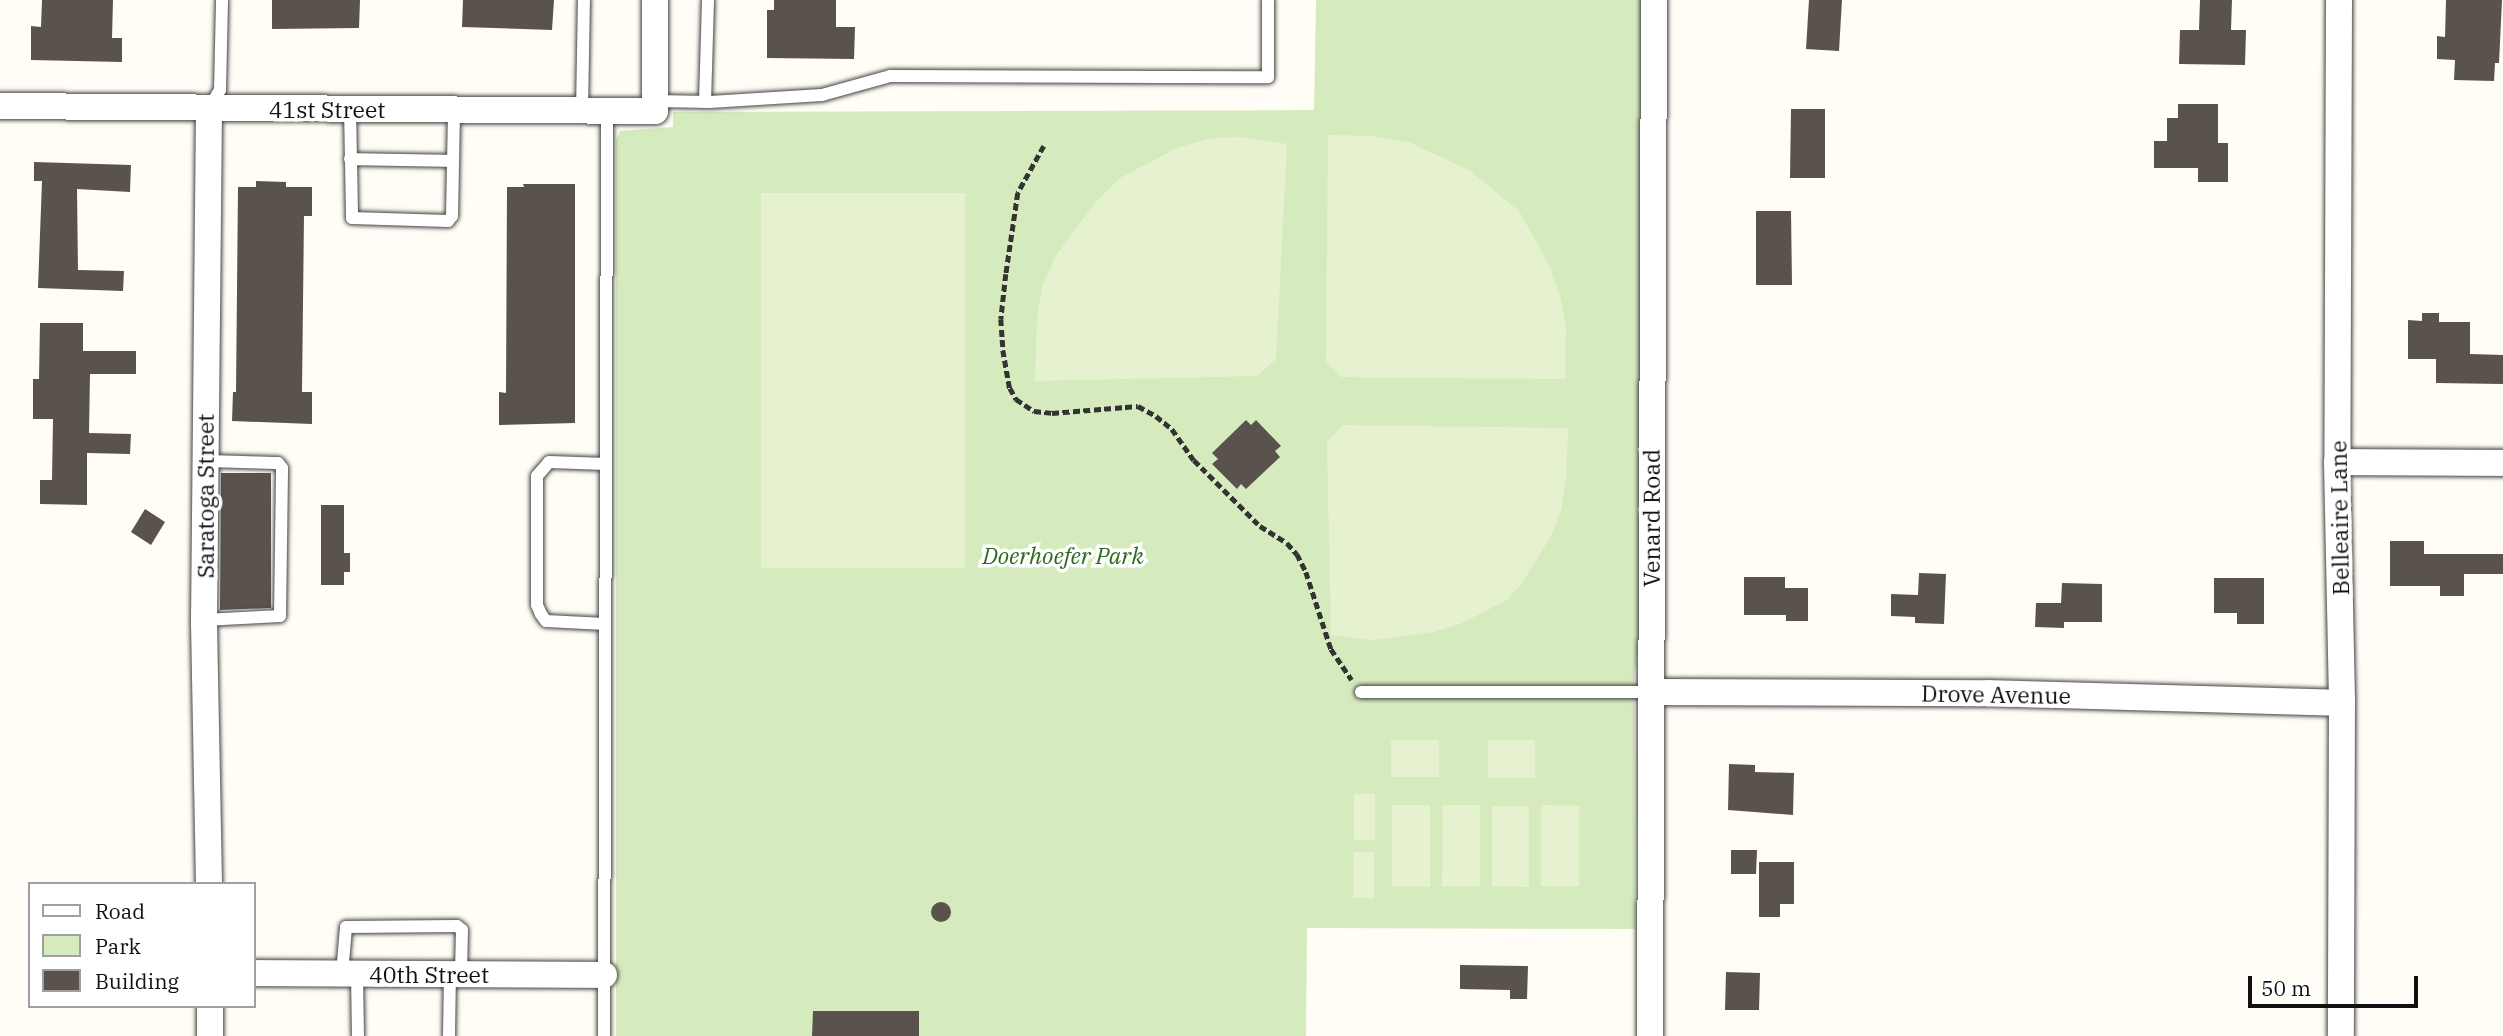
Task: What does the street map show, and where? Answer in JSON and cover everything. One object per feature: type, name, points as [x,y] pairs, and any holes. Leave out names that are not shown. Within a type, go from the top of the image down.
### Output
[{"type":"street","points":[[655,0],[655,106]]},
{"type":"street","name":"Venard Road","points":[[1650,1036],[1654,0]]},
{"type":"street","name":"Belleaire Lane","points":[[2339,0],[2337,462],[2342,703],[2341,1036]]},
{"type":"street","name":"41st Street","points":[[0,106],[594,111],[655,106]]},
{"type":"street","name":"Saratoga Street","points":[[209,108],[204,461],[209,882]]},
{"type":"street","points":[[2337,462],[2503,463]]},
{"type":"street","name":"Drove Avenue","points":[[1650,692],[1989,693],[2342,703]]},
{"type":"street","name":"40th Street","points":[[256,973],[604,975]]},
{"type":"street","points":[[210,1008],[210,1036]]},
{"type":"lane","points":[[209,108],[220,90],[222,0]]},
{"type":"lane","points":[[584,0],[594,111],[606,464],[604,1036]]},
{"type":"lane","points":[[705,102],[708,0]]},
{"type":"lane","points":[[655,106],[822,94],[890,76],[1268,77],[1268,0]]},
{"type":"lane","points":[[350,109],[351,215],[355,220],[448,221],[452,216],[454,110]]},
{"type":"lane","points":[[350,159],[453,161]]},
{"type":"lane","points":[[204,461],[278,463],[282,468],[280,616],[204,620]]},
{"type":"lane","points":[[605,624],[546,621],[541,614],[537,605],[537,476],[549,462],[606,464]]},
{"type":"lane","points":[[1361,692],[1650,692]]},
{"type":"lane","points":[[358,1036],[345,927],[457,926],[462,930],[449,1036]]},
{"type":"path","points":[[1044,146],[1018,192],[1001,319],[1003,351],[1016,399],[1034,411],[1052,413],[1138,406],[1172,429],[1194,460],[1260,526],[1287,543],[1297,554],[1306,572],[1331,649],[1361,692]]},
{"type":"green space","name":"Doerhoefer Park","points":[[1316,0],[1642,0],[1639,644],[1634,676],[1635,929],[1307,928],[1306,1036],[616,1036],[616,140],[620,131],[673,127],[673,112],[1314,110]]},
{"type":"green space","points":[[1328,135],[1373,136],[1411,143],[1470,171],[1519,211],[1550,267],[1561,299],[1566,329],[1565,379],[1341,377],[1326,361]]},
{"type":"green space","points":[[1242,137],[1287,144],[1276,359],[1257,376],[1035,381],[1037,317],[1043,285],[1055,257],[1095,203],[1120,178],[1179,147],[1213,138]]},
{"type":"green space","points":[[761,193],[965,193],[965,568],[761,568]]},
{"type":"green space","points":[[1343,425],[1568,428],[1566,478],[1561,510],[1551,536],[1522,583],[1507,600],[1460,624],[1430,633],[1370,640],[1331,635],[1327,442]]},
{"type":"green space","points":[[1391,740],[1439,740],[1439,777],[1391,777]]},
{"type":"green space","points":[[1488,740],[1535,740],[1535,778],[1488,778]]},
{"type":"green space","points":[[1354,794],[1375,794],[1375,840],[1354,840]]},
{"type":"green space","points":[[1392,805],[1430,805],[1430,887],[1392,886]]},
{"type":"green space","points":[[1443,805],[1480,805],[1480,886],[1442,886]]},
{"type":"green space","points":[[1541,805],[1579,806],[1579,886],[1541,886]]},
{"type":"green space","points":[[1492,806],[1529,806],[1529,887],[1492,886]]},
{"type":"green space","points":[[1354,852],[1374,852],[1374,898],[1353,898]]},
{"type":"building","points":[[42,0],[113,0],[112,38],[122,38],[122,62],[31,60],[31,26],[41,27]]},
{"type":"building","points":[[272,0],[360,0],[359,28],[272,29]]},
{"type":"building","points":[[463,0],[554,0],[552,30],[462,27]]},
{"type":"building","points":[[774,0],[836,0],[836,27],[855,27],[854,59],[767,58],[767,10],[774,10]]},
{"type":"building","points":[[1809,0],[1842,0],[1839,51],[1806,49]]},
{"type":"building","points":[[2200,0],[2232,0],[2231,30],[2246,30],[2245,65],[2179,64],[2180,30],[2199,30]]},
{"type":"building","points":[[2446,0],[2502,0],[2499,63],[2495,63],[2494,81],[2454,80],[2455,60],[2437,59],[2437,36],[2445,37]]},
{"type":"building","points":[[2178,104],[2218,104],[2218,143],[2228,143],[2228,182],[2198,182],[2198,168],[2154,168],[2154,141],[2167,141],[2167,118],[2178,118]]},
{"type":"building","points":[[1791,109],[1825,109],[1825,178],[1790,178]]},
{"type":"building","points":[[34,162],[131,165],[130,192],[77,189],[78,270],[124,271],[123,291],[38,288],[42,181],[34,181]]},
{"type":"building","points":[[256,181],[286,182],[286,187],[312,187],[312,216],[304,216],[302,392],[312,392],[312,424],[232,421],[233,392],[236,392],[238,187],[256,187]]},
{"type":"building","points":[[523,184],[575,184],[575,423],[499,425],[499,392],[506,393],[507,187],[524,187]]},
{"type":"building","points":[[1756,211],[1791,211],[1792,285],[1756,285]]},
{"type":"building","points":[[2422,313],[2439,313],[2439,322],[2470,322],[2470,354],[2503,355],[2503,384],[2436,383],[2436,359],[2408,359],[2408,320],[2422,321]]},
{"type":"building","points":[[40,323],[83,323],[83,351],[136,351],[136,374],[90,374],[89,433],[131,434],[130,454],[87,453],[87,505],[40,504],[40,480],[52,480],[53,419],[33,419],[33,379],[39,379]]},
{"type":"building","points":[[1246,420],[1251,425],[1256,420],[1281,446],[1275,451],[1280,457],[1246,489],[1241,484],[1237,489],[1212,464],[1218,459],[1212,453]]},
{"type":"building","points":[[221,473],[271,473],[271,608],[220,610]]},
{"type":"building","points":[[321,505],[344,505],[344,553],[350,553],[350,572],[344,572],[344,585],[321,585]]},
{"type":"building","points":[[145,509],[165,522],[151,545],[131,532]]},
{"type":"building","points":[[2390,541],[2424,541],[2424,554],[2503,554],[2503,574],[2464,574],[2464,596],[2440,596],[2440,586],[2390,586]]},
{"type":"building","points":[[1919,573],[1946,574],[1944,624],[1915,623],[1915,617],[1891,616],[1891,594],[1918,595]]},
{"type":"building","points":[[1744,577],[1785,577],[1785,588],[1808,588],[1808,621],[1786,621],[1786,615],[1744,615]]},
{"type":"building","points":[[2214,578],[2264,578],[2264,624],[2237,624],[2237,613],[2214,613]]},
{"type":"building","points":[[2062,583],[2102,584],[2102,622],[2064,622],[2064,628],[2035,627],[2036,603],[2061,603]]},
{"type":"building","points":[[1729,764],[1755,765],[1755,772],[1794,773],[1793,815],[1728,810]]},
{"type":"building","points":[[1731,850],[1757,850],[1756,874],[1731,874]]},
{"type":"building","points":[[1759,862],[1794,862],[1794,904],[1780,904],[1780,917],[1759,917]]},
{"type":"building","points":[[937,902],[945,902],[951,912],[945,922],[937,922],[931,916],[931,908]]},
{"type":"building","points":[[1460,965],[1528,966],[1527,999],[1510,999],[1510,990],[1460,989]]},
{"type":"building","points":[[1726,972],[1760,973],[1759,1010],[1725,1010]]},
{"type":"building","points":[[813,1011],[919,1011],[919,1036],[812,1036]]}]
